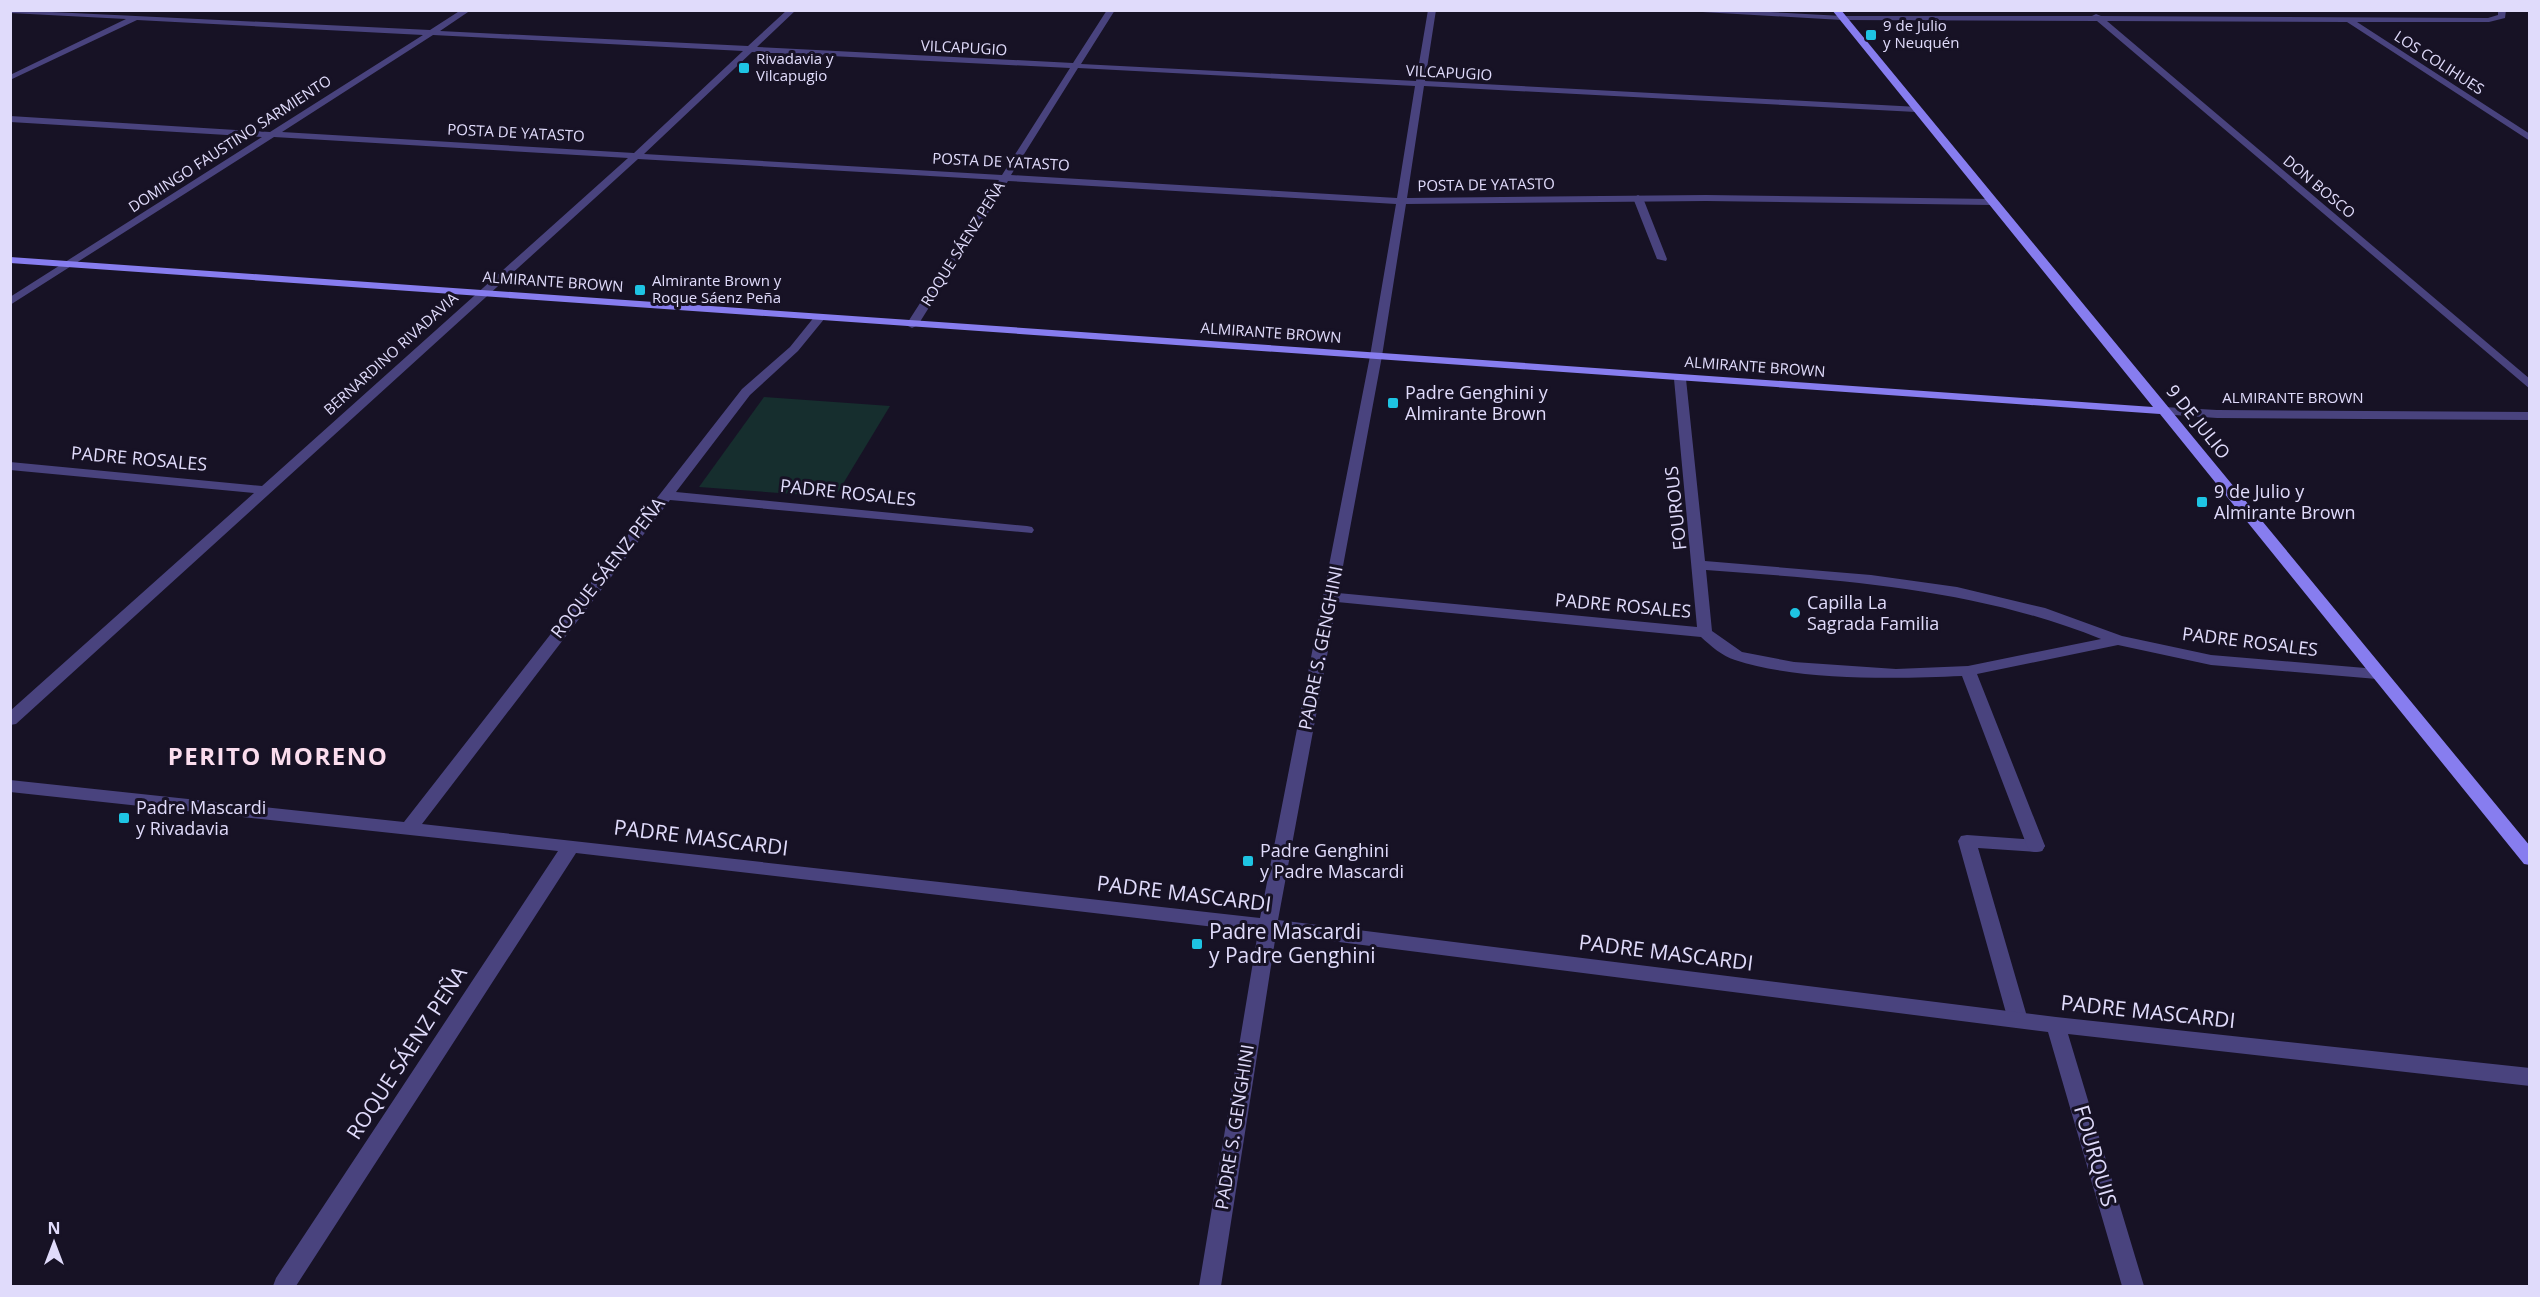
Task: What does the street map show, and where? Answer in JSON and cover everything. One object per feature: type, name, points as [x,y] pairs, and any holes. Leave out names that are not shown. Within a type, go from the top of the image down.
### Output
[{"type":"street","points":[[10,78],[149,10]]},
{"type":"street","name":"DOMINGO FAUSTINO SARMIENTO","points":[[10,302],[467,10]]},
{"type":"street","name":"BERNARDINO RIVADAVIA","points":[[10,720],[637,155],[792,10]]},
{"type":"street","name":"ROQUE SÁENZ PEÑA","points":[[912,325],[1111,10]]},
{"type":"street","name":"PADRE S. GENGHINI","points":[[1209,1287],[1268,926],[1376,356],[1418,85],[1432,10]]},
{"type":"street","points":[[1672,10],[2099,19],[2348,20],[2489,20],[2502,13]]},
{"type":"street","name":"DON BOSCO","points":[[2089,10],[2529,386]]},
{"type":"street","name":"LOS COLIHUES","points":[[2334,10],[2529,138]]},
{"type":"street","name":"VILCAPUGIO","points":[[10,11],[1916,109]]},
{"type":"street","name":"9 DE JULIO","points":[[1839,14],[2529,859]]},
{"type":"street","name":"POSTA DE YATASTO","points":[[10,119],[1401,201],[1638,198],[1991,202]]},
{"type":"street","points":[[1638,198],[1662,259]]},
{"type":"street","name":"ALMIRANTE BROWN","points":[[10,260],[1680,379],[2164,411],[2217,414],[2529,416]]},
{"type":"street","name":"ROQUE SÁENZ PEÑA","points":[[408,829],[664,495],[746,392],[794,349],[819,318]]},
{"type":"street","name":"FOUROUS","points":[[1680,379],[1705,633]]},
{"type":"street","name":"PADRE ROSALES","points":[[10,466],[264,490]]},
{"type":"street","name":"PADRE ROSALES","points":[[664,495],[1027,530]]},
{"type":"street","name":"PADRE ROSALES","points":[[1700,565],[1860,578],[1963,594],[2041,612],[2118,640],[2211,660],[2299,670],[2378,674]]},
{"type":"street","name":"PADRE ROSALES","points":[[1330,597],[1705,633],[1738,656],[1794,667],[1896,674],[1968,671],[2118,640]]},
{"type":"street","points":[[1968,671],[2036,846],[1967,841],[2018,1020]]},
{"type":"street","name":"PADRE MASCARDI","points":[[10,786],[571,846],[1268,926],[2056,1025],[2529,1077]]},
{"type":"street","name":"ROQUE SÁENZ PEÑA","points":[[284,1287],[571,846]]},
{"type":"street","name":"FOURQUIS","points":[[2056,1025],[2133,1287]]},
{"type":"green space","points":[[764,397],[890,406],[835,497],[699,487]]},
{"type":"place","name":"9 de Julio y Neuquén","points":[[1871,35]]},
{"type":"place","name":"Rivadavia y Vilcapugio","points":[[744,68]]},
{"type":"place","name":"Almirante Brown y Roque Sáenz Peña","points":[[640,290]]},
{"type":"place","name":"Padre Genghini y Almirante Brown","points":[[1393,403]]},
{"type":"place","name":"9 de Julio y Almirante Brown","points":[[2202,502]]},
{"type":"place","name":"Capilla La Sagrada Familia","points":[[1795,613]]},
{"type":"place","name":"Padre Mascardi y Rivadavia","points":[[124,818]]},
{"type":"place","name":"Padre Genghini y Padre Mascardi","points":[[1248,861]]},
{"type":"place","name":"Padre Mascardi y Padre Genghini","points":[[1197,944]]},
{"type":"district","name":"PERITO MORENO","points":[[278,757]]}]
